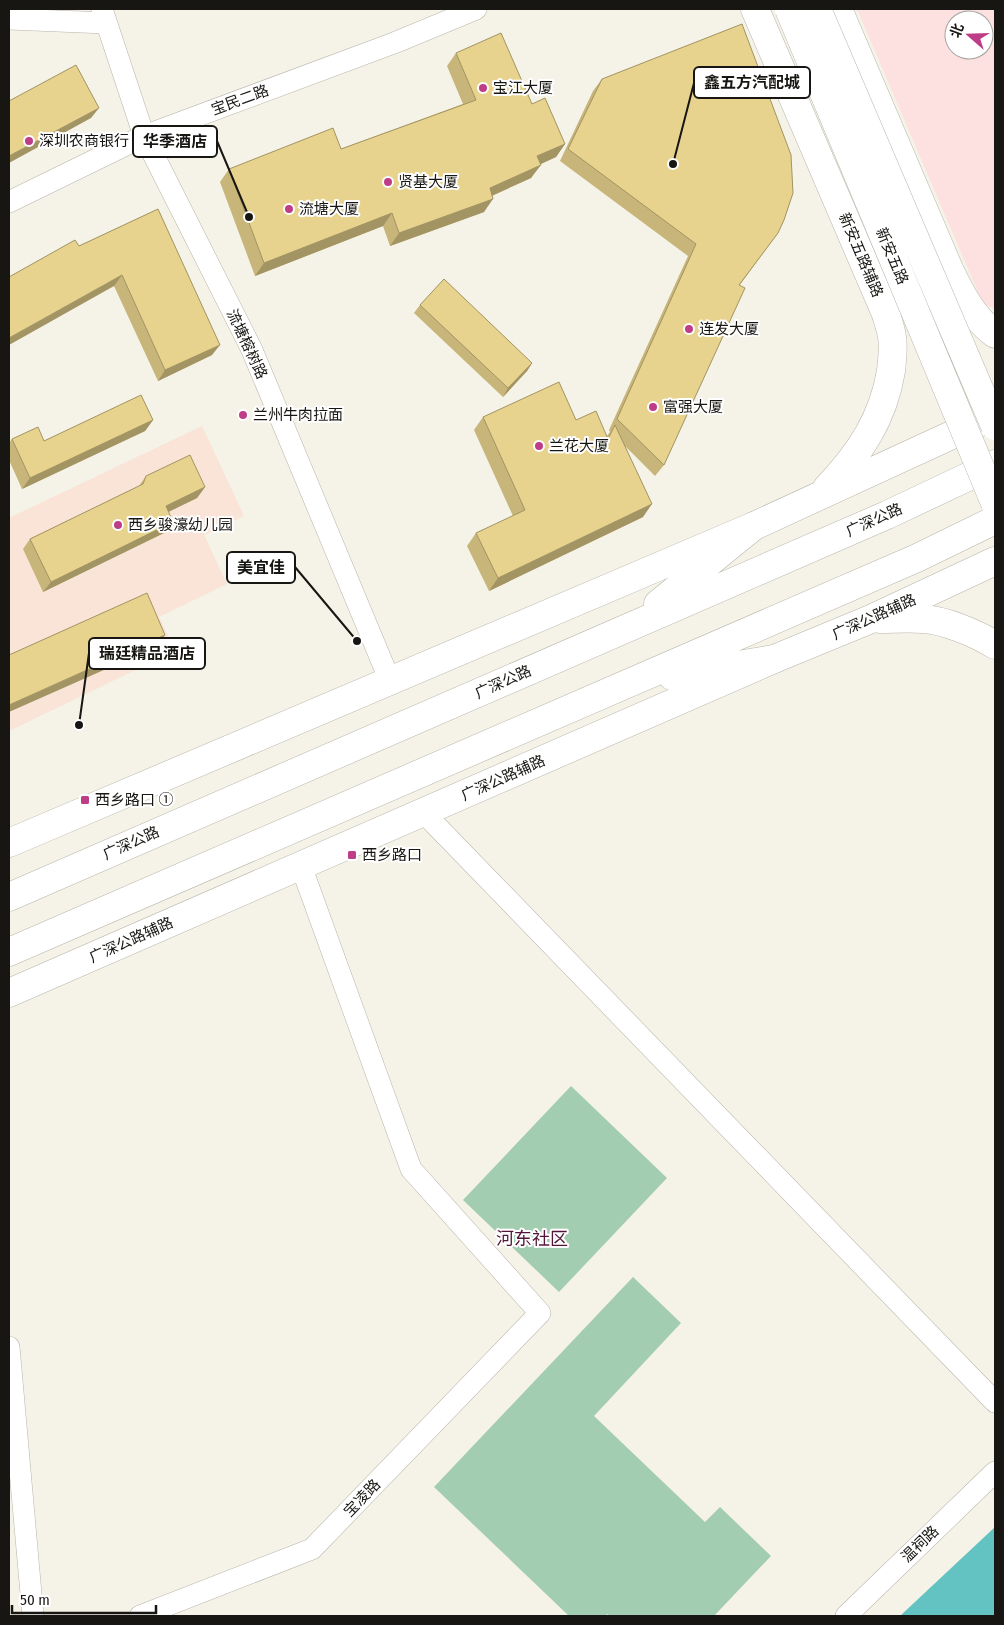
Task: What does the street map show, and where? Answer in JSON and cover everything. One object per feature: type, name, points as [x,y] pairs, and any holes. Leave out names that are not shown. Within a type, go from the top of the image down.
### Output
[{"type":"main road","name":"新安五路辅路","points":[[755,9],[886,314],[892,336],[893,359],[888,389],[880,413],[862,447],[846,469],[820,496]]},
{"type":"main road","name":"新安五路","points":[[789,9],[995,503]]},
{"type":"main road","name":"新安五路","points":[[817,9],[995,426]]},
{"type":"main road","points":[[838,9],[948,270],[963,300],[984,326],[995,334]]},
{"type":"main road","points":[[9,842],[754,526],[995,415]]},
{"type":"main road","name":"广深公路","points":[[9,897],[887,515],[995,464]]},
{"type":"main road","points":[[9,952],[634,682],[916,558],[995,520]]},
{"type":"main road","points":[[632,626],[754,526]]},
{"type":"main road","name":"广深公路辅路","points":[[9,993],[774,659],[871,619],[995,560]]},
{"type":"main road","points":[[871,619],[925,619],[983,637],[995,645]]},
{"type":"main road","points":[[634,682],[774,659]]},
{"type":"street","name":"宝民二路","points":[[9,202],[144,136],[394,43],[476,9]]},
{"type":"street","name":"流塘榕树路","points":[[104,16],[144,136],[252,350],[390,681]]},
{"type":"street","points":[[9,19],[104,16]]},
{"type":"street","points":[[423,812],[995,1402]]},
{"type":"street","name":"宝凌路","points":[[140,1616],[312,1549],[540,1313],[412,1169],[301,866]]},
{"type":"street","points":[[9,1347],[33,1616]]},
{"type":"street","name":"温祠路","points":[[846,1616],[995,1472]]},
{"type":"shaded area","points":[[857,9],[995,9],[995,309],[983,304]]},
{"type":"shaded area","points":[[202,426],[244,516],[204,535],[227,584],[159,617],[175,651],[9,731],[9,518]]},
{"type":"green space","points":[[571,1086],[667,1178],[559,1292],[463,1200]]},
{"type":"green space","points":[[633,1277],[681,1323],[594,1416],[705,1522],[720,1507],[771,1556],[714,1616],[610,1616],[607,1614],[605,1616],[569,1616],[434,1487]]},
{"type":"water","points":[[995,1527],[995,1616],[900,1616]]},
{"type":"building","points":[[742,24],[791,155],[793,193],[778,233],[739,285],[745,288],[664,465],[617,419],[696,244],[568,149],[602,79]]},
{"type":"building","points":[[501,33],[532,104],[545,98],[565,144],[537,156],[541,165],[490,188],[493,199],[399,233],[392,213],[264,263],[229,169],[333,128],[341,149],[476,100],[456,53]]},
{"type":"building","name":"深圳农商银行","points":[[76,65],[99,108],[9,156],[9,101]]},
{"type":"building","points":[[158,209],[220,345],[165,370],[122,275],[9,338],[9,277],[75,240],[79,246]]},
{"type":"building","points":[[444,279],[532,363],[508,388],[420,305]]},
{"type":"building","points":[[559,382],[576,420],[596,411],[608,439],[615,425],[652,504],[498,578],[476,533],[525,510],[483,417]]},
{"type":"building","points":[[141,395],[153,420],[30,478],[12,439],[38,427],[44,441]]},
{"type":"building","name":"西乡骏濠幼儿园","points":[[190,455],[205,487],[166,506],[173,522],[51,582],[30,539],[143,484],[146,476]]},
{"type":"building","points":[[147,593],[165,635],[9,705],[9,655]]},
{"type":"place","name":"宝江大厦","points":[[483,88]]},
{"type":"place","name":"深圳农商银行","points":[[29,141]]},
{"type":"place","name":"鑫五方汽配城","points":[[673,164]]},
{"type":"place","name":"贤基大厦","points":[[388,182]]},
{"type":"place","name":"流塘大厦","points":[[289,209]]},
{"type":"place","name":"华季酒店","points":[[249,217]]},
{"type":"place","name":"连发大厦","points":[[689,329]]},
{"type":"place","name":"富强大厦","points":[[653,407]]},
{"type":"place","name":"兰州牛肉拉面","points":[[243,415]]},
{"type":"place","name":"兰花大厦","points":[[539,446]]},
{"type":"place","name":"西乡骏濠幼儿园","points":[[118,525]]},
{"type":"place","name":"美宜佳","points":[[357,641]]},
{"type":"place","name":"瑞廷精品酒店","points":[[79,725]]},
{"type":"place","name":"西乡路口 ①","points":[[85,800]]},
{"type":"place","name":"西乡路口","points":[[352,855]]},
{"type":"district","name":"河东社区","points":[[532,1239]]}]
